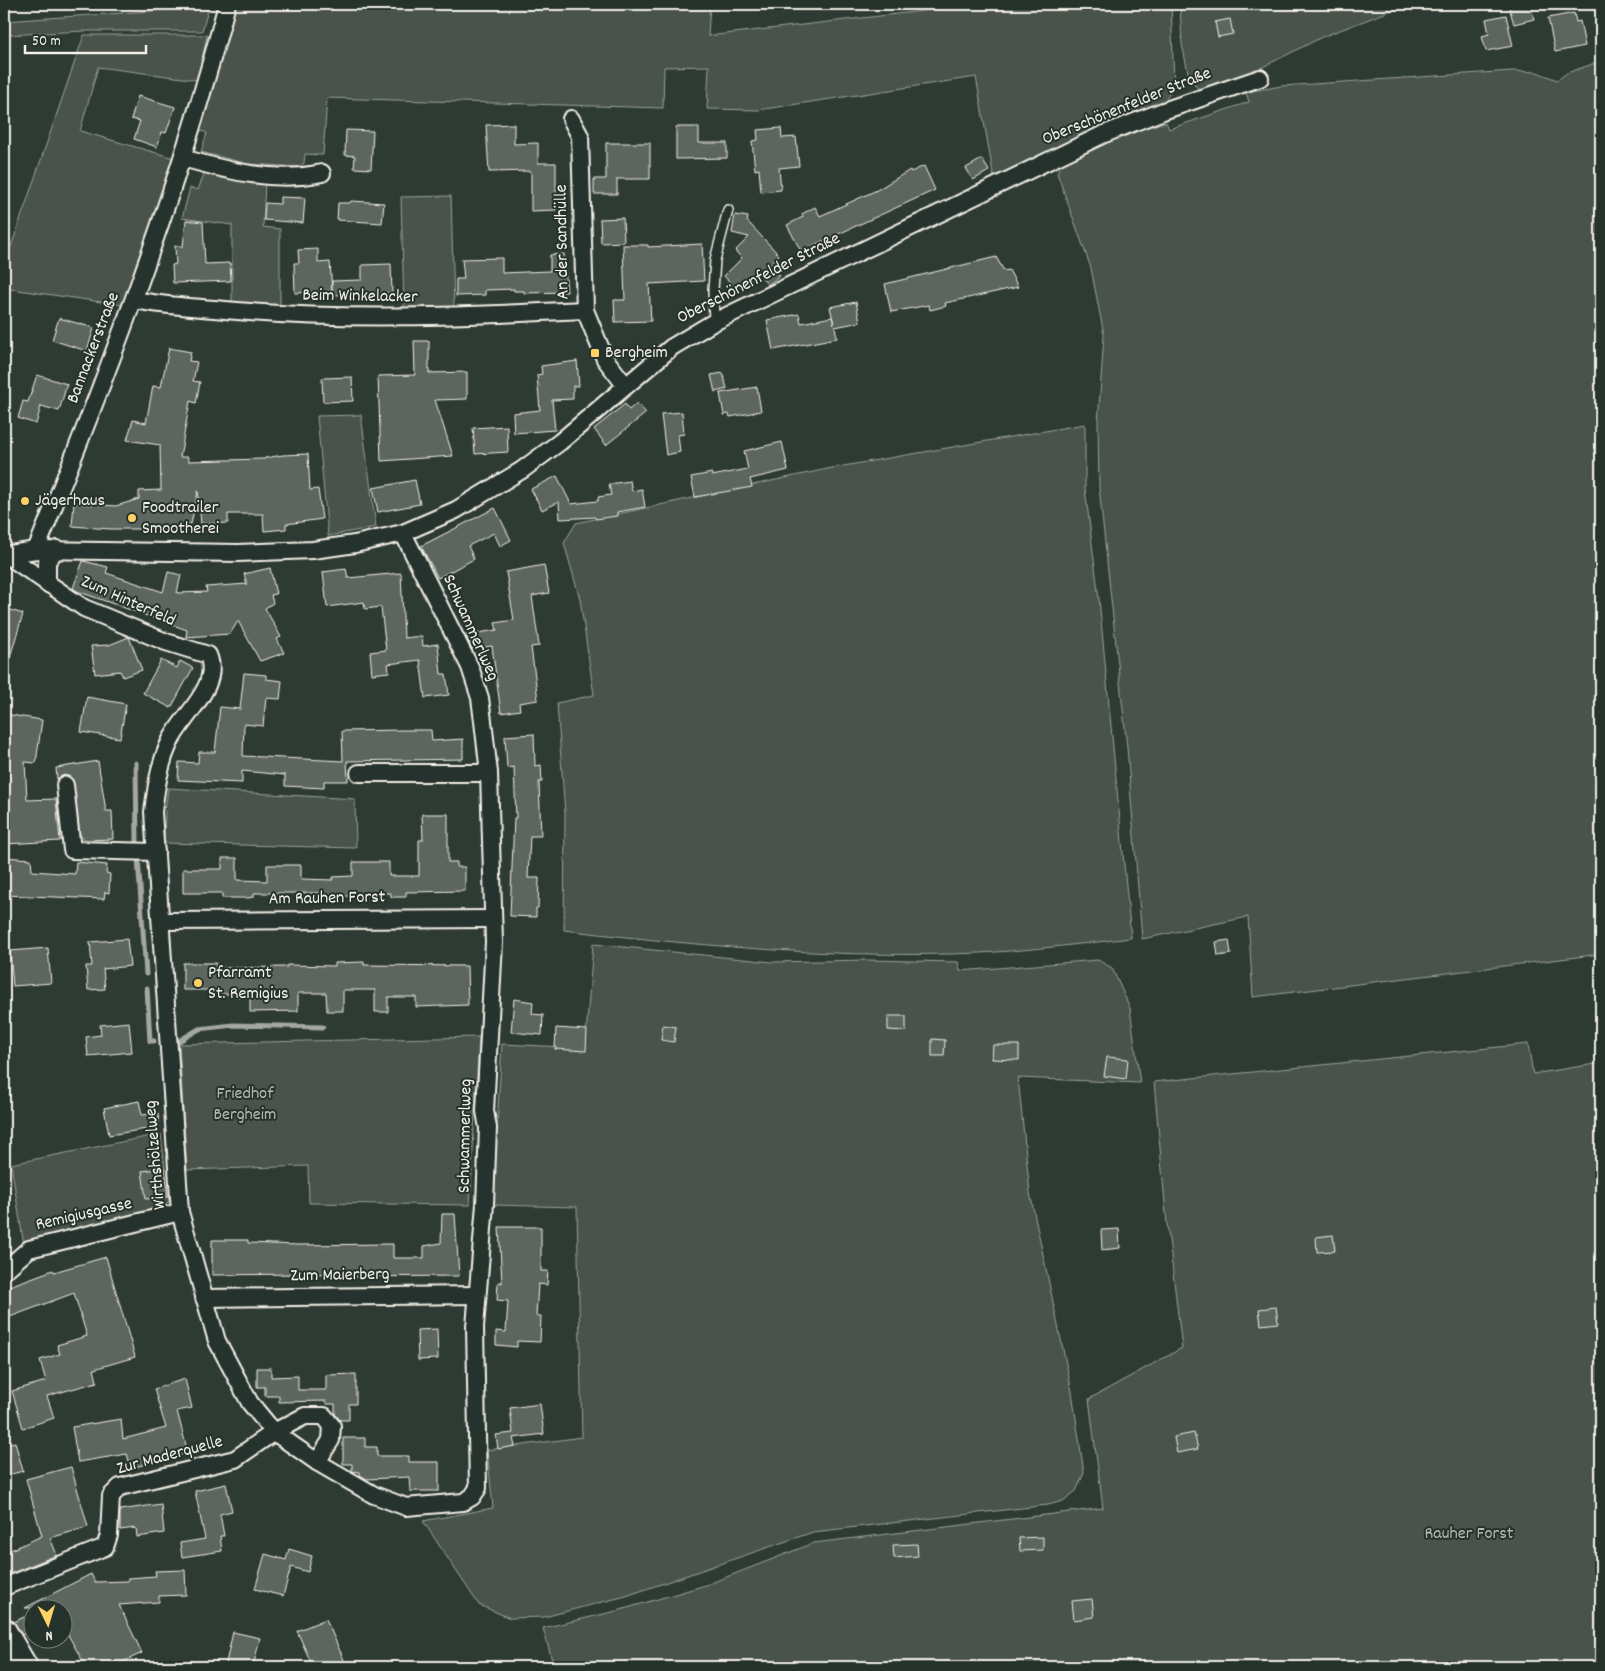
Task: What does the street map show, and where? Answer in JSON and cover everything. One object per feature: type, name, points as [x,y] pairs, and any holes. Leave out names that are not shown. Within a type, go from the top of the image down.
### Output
[{"type":"street","name":"Bannackerstraße","points":[[36,550],[135,300],[183,158],[207,80],[227,4]]},
{"type":"street","name":"Oberschönenfelder Straße","points":[[5,554],[57,549],[238,552],[312,550],[355,544],[403,533],[456,510],[507,480],[560,442],[672,347],[714,322],[1102,135],[1162,111],[1260,78]]},
{"type":"street","name":"An der Sandhülle","points":[[571,119],[580,136],[584,310],[605,360],[626,385]]},
{"type":"street","points":[[183,158],[222,169],[257,175],[301,177],[322,174]]},
{"type":"street","name":"Beim Winkelacker","points":[[135,300],[276,315],[358,318],[463,316],[584,310]]},
{"type":"street","name":"Schwammerlweg","points":[[317,1462],[374,1495],[406,1507],[463,1502],[472,1497],[478,1488],[475,1394],[477,1295],[485,1204],[488,1128],[485,1111],[494,942],[489,773],[480,698],[470,668],[403,533]]},
{"type":"street","points":[[47,584],[47,561],[57,549]]},
{"type":"street","name":"Zum Hinterfeld","points":[[5,554],[84,608],[166,642],[208,656],[212,664]]},
{"type":"street","name":"Wirthshölzelweg","points":[[212,664],[209,683],[169,743],[157,782],[153,812],[180,1212],[217,1341],[250,1403],[274,1432]]},
{"type":"street","points":[[359,773],[489,773]]},
{"type":"street","points":[[65,785],[72,850],[156,852]]},
{"type":"street","name":"Am Rauhen Forst","points":[[161,921],[493,919]]},
{"type":"street","name":"Remigiusgasse","points":[[4,1271],[29,1250],[44,1244],[180,1212]]},
{"type":"street","name":"Zum Maierberg","points":[[204,1298],[477,1295]]},
{"type":"street","name":"Zur Maderquelle","points":[[4,1587],[105,1547],[109,1535],[110,1496],[120,1487],[235,1459],[274,1432],[306,1416],[324,1416],[332,1426],[331,1440],[317,1462]]},
{"type":"street","points":[[274,1432],[317,1462]]},
{"type":"street","points":[[4,1631],[25,1667]]},
{"type":"lane","points":[[714,322],[713,290],[715,260],[728,210]]},
{"type":"green space","points":[[232,4],[710,4],[708,36],[983,4],[1171,4],[1174,85],[1160,106],[1081,135],[994,178],[976,77],[758,110],[707,109],[709,66],[664,67],[663,108],[327,98],[323,155],[305,154],[304,163],[299,167],[249,164],[201,152],[207,133],[197,129]]},
{"type":"green space","points":[[1180,4],[1408,4],[1322,37],[1245,76],[1199,90],[1189,77],[1182,44]]},
{"type":"green space","points":[[209,7],[202,31],[85,31],[4,35],[4,21]]},
{"type":"green space","points":[[84,35],[207,35],[198,80],[98,67],[80,131],[174,158],[122,305],[4,288],[4,267]]},
{"type":"green space","points":[[1601,61],[1601,954],[1253,997],[1248,917],[1142,939],[1127,747],[1099,487],[1098,423],[1104,335],[1091,268],[1057,173],[1062,162],[1069,156],[1095,144],[1166,122],[1169,129],[1249,102],[1246,92],[1282,86],[1512,71],[1537,72],[1557,80],[1567,73]]},
{"type":"green space","points":[[205,171],[265,181],[263,227],[280,229],[280,308],[232,305],[232,225],[182,218],[190,188],[198,190]]},
{"type":"green space","points":[[451,196],[454,309],[404,310],[401,197]]},
{"type":"green space","points":[[361,415],[376,527],[328,536],[317,416]]},
{"type":"green space","points":[[1085,424],[1085,488],[1099,599],[1131,938],[995,952],[853,954],[756,949],[564,930],[565,814],[557,703],[594,695],[580,599],[564,543],[576,523],[832,468]]},
{"type":"green space","points":[[168,788],[355,799],[356,848],[164,843]]},
{"type":"green space","points":[[593,944],[772,962],[867,960],[958,962],[960,971],[1098,960],[1112,968],[1130,1008],[1140,1083],[1018,1078],[1030,1193],[1072,1392],[1084,1473],[1076,1491],[1063,1501],[1048,1505],[813,1532],[626,1596],[544,1617],[510,1618],[479,1605],[423,1521],[493,1508],[487,1450],[582,1437],[577,1207],[492,1205],[502,1044],[585,1048]]},
{"type":"green space","name":"Friedhof Bergheim","points":[[479,1037],[470,1205],[309,1203],[308,1166],[187,1170],[179,1044]]},
{"type":"green space","name":"Rauher Forst","points":[[1528,1044],[1533,1074],[1601,1063],[1601,1667],[554,1667],[543,1628],[617,1611],[706,1585],[814,1543],[1103,1508],[1089,1399],[1182,1348],[1166,1214],[1154,1082]]},
{"type":"green space","points":[[161,1134],[169,1202],[136,1216],[24,1246],[11,1164]]},
{"type":"building","points":[[1508,4],[1530,4],[1534,19],[1514,24]]},
{"type":"building","points":[[1574,13],[1576,22],[1580,21],[1585,46],[1555,52],[1548,18]]},
{"type":"building","points":[[1506,15],[1513,46],[1486,51],[1482,36],[1489,34],[1486,19]]},
{"type":"building","points":[[1230,19],[1233,34],[1218,37],[1215,22]]},
{"type":"building","points":[[138,96],[175,107],[166,133],[162,132],[157,147],[134,139],[140,121],[131,119]]},
{"type":"building","points":[[514,124],[514,144],[538,143],[538,163],[556,163],[556,210],[531,211],[531,171],[489,172],[486,125]]},
{"type":"building","points":[[676,127],[699,127],[699,143],[727,143],[727,158],[676,159]]},
{"type":"building","points":[[781,128],[782,138],[796,137],[799,166],[779,168],[781,190],[761,192],[759,169],[755,170],[752,141],[758,140],[757,130]]},
{"type":"building","points":[[346,130],[373,131],[371,169],[354,168],[355,156],[345,155]]},
{"type":"building","points":[[606,143],[650,143],[650,179],[617,179],[617,194],[594,194],[594,179],[606,179]]},
{"type":"building","points":[[982,159],[989,171],[973,180],[966,168]]},
{"type":"building","points":[[924,166],[935,190],[801,251],[787,225],[803,217],[802,214],[815,207],[820,216],[877,190],[910,170],[911,172]]},
{"type":"building","points":[[280,197],[305,198],[303,223],[264,220],[265,203],[280,204]]},
{"type":"building","points":[[351,201],[384,203],[382,223],[337,220],[338,203],[350,203]]},
{"type":"building","points":[[735,215],[748,217],[747,221],[779,255],[770,263],[780,276],[768,285],[759,274],[740,293],[724,276],[742,258],[735,251],[749,237],[732,233]]},
{"type":"building","points":[[623,218],[624,242],[601,243],[600,219]]},
{"type":"building","points":[[186,220],[203,222],[205,264],[230,263],[231,281],[173,283],[172,265],[176,264],[175,246],[183,246]]},
{"type":"building","points":[[702,244],[704,281],[649,284],[651,321],[615,322],[614,300],[625,300],[623,245],[648,245],[648,247]]},
{"type":"building","points":[[318,249],[318,263],[330,262],[332,291],[295,293],[294,263],[299,263],[298,250]]},
{"type":"building","points":[[564,254],[567,292],[524,293],[524,291],[514,291],[514,289],[485,290],[485,295],[456,296],[456,279],[464,279],[462,259],[502,258],[502,273],[550,271],[550,255]]},
{"type":"building","points":[[996,257],[1004,271],[1009,270],[1018,287],[945,303],[946,306],[930,310],[929,305],[891,312],[885,284]]},
{"type":"building","points":[[391,264],[392,293],[332,295],[332,281],[362,280],[362,265]]},
{"type":"building","points":[[856,302],[860,322],[835,327],[837,338],[773,350],[767,320],[799,314],[801,323],[832,317],[834,324],[830,307]]},
{"type":"building","points":[[59,318],[94,328],[87,351],[52,340]]},
{"type":"building","points":[[414,341],[429,341],[429,373],[467,372],[467,399],[435,400],[453,456],[381,461],[378,376],[415,375]]},
{"type":"building","points":[[169,348],[191,352],[189,361],[197,362],[193,381],[200,382],[196,403],[190,401],[180,457],[188,457],[188,461],[265,459],[283,455],[308,454],[310,490],[318,489],[322,519],[286,524],[286,529],[264,531],[263,514],[228,514],[228,523],[201,524],[198,491],[191,524],[188,524],[188,529],[110,529],[72,526],[74,503],[116,506],[139,499],[139,491],[161,490],[160,445],[127,440],[133,420],[146,423],[153,386],[161,387]]},
{"type":"building","points":[[577,361],[579,386],[573,386],[573,399],[552,400],[555,430],[514,433],[513,413],[540,410],[537,375],[542,374],[541,366]]},
{"type":"building","points":[[723,373],[727,389],[715,392],[711,375]]},
{"type":"building","points":[[37,375],[67,384],[59,411],[41,406],[36,424],[18,418],[23,401],[28,402]]},
{"type":"building","points":[[352,377],[353,401],[323,402],[322,378]]},
{"type":"building","points":[[757,387],[761,411],[730,417],[729,414],[724,415],[720,393]]},
{"type":"building","points":[[637,403],[646,413],[606,445],[594,429],[625,404],[629,410]]},
{"type":"building","points":[[682,412],[684,434],[678,435],[680,452],[666,455],[661,414]]},
{"type":"building","points":[[507,426],[508,452],[475,454],[473,428]]},
{"type":"building","points":[[782,442],[788,470],[750,479],[752,487],[695,497],[691,477],[712,473],[712,476],[748,469],[744,451]]},
{"type":"building","points":[[557,476],[571,504],[598,501],[598,497],[611,495],[609,484],[630,481],[632,491],[642,489],[645,507],[617,512],[617,516],[596,519],[595,517],[560,519],[559,502],[542,510],[531,489]]},
{"type":"building","points":[[415,480],[420,504],[378,512],[373,488]]},
{"type":"building","points":[[495,508],[511,540],[500,546],[494,533],[468,546],[474,559],[438,578],[421,546]]},
{"type":"building","points":[[83,561],[108,567],[106,573],[163,592],[168,572],[181,575],[177,593],[207,592],[206,587],[247,584],[244,574],[270,568],[276,594],[271,595],[273,603],[265,608],[281,637],[277,639],[284,653],[260,661],[238,621],[230,634],[186,637],[187,630],[77,591],[73,588]]},
{"type":"building","points":[[544,565],[549,593],[532,596],[539,646],[531,647],[538,700],[519,703],[520,710],[501,713],[492,646],[472,649],[466,635],[497,630],[495,623],[514,620],[506,572]]},
{"type":"building","points":[[346,569],[348,578],[401,573],[404,638],[422,636],[423,646],[438,644],[441,674],[446,674],[449,695],[425,698],[420,660],[388,664],[389,672],[372,674],[370,652],[386,650],[381,607],[365,609],[364,602],[327,607],[323,572]]},
{"type":"building","points":[[4,608],[23,614],[7,667],[4,666]]},
{"type":"building","points":[[129,637],[142,670],[123,677],[120,671],[95,674],[91,646],[109,645]]},
{"type":"building","points":[[161,660],[177,668],[180,661],[193,668],[171,708],[143,693]]},
{"type":"building","points":[[244,673],[266,675],[266,679],[282,681],[280,699],[266,698],[263,726],[244,724],[243,756],[343,761],[342,731],[431,730],[432,741],[463,739],[463,759],[347,761],[348,781],[324,781],[324,788],[285,786],[285,775],[242,771],[242,783],[178,780],[179,762],[198,763],[199,752],[215,752],[220,707],[240,709]]},
{"type":"building","points":[[87,697],[126,704],[120,738],[81,732]]},
{"type":"building","points":[[4,714],[42,720],[36,763],[25,762],[27,800],[56,799],[60,841],[4,844]]},
{"type":"building","points":[[534,734],[535,766],[541,765],[542,782],[539,782],[541,836],[530,836],[528,878],[539,878],[538,908],[536,908],[536,917],[510,916],[514,818],[516,818],[514,767],[507,768],[505,736]]},
{"type":"building","points":[[98,761],[106,811],[112,811],[113,839],[86,840],[80,836],[73,780],[64,775],[57,779],[56,768]]},
{"type":"building","points":[[422,814],[448,814],[448,862],[457,862],[457,867],[465,867],[465,891],[406,892],[406,897],[391,897],[391,893],[323,897],[323,893],[254,893],[254,897],[222,898],[222,893],[183,893],[183,869],[222,869],[222,858],[237,858],[237,880],[267,881],[267,865],[301,865],[301,879],[333,880],[333,877],[353,876],[353,862],[389,862],[389,876],[419,876],[419,840],[423,840]]},
{"type":"building","points":[[4,857],[31,859],[32,871],[75,874],[76,862],[107,865],[106,873],[110,874],[109,893],[105,892],[104,899],[4,895]]},
{"type":"building","points":[[127,939],[130,966],[103,969],[105,989],[88,990],[86,966],[92,966],[90,942]]},
{"type":"building","points":[[1229,940],[1231,954],[1218,956],[1216,942]]},
{"type":"building","points":[[48,948],[51,983],[13,986],[10,951]]},
{"type":"building","points":[[364,962],[364,965],[467,966],[468,1005],[416,1007],[416,997],[388,997],[388,1012],[375,1012],[375,990],[343,990],[343,1011],[327,1011],[326,993],[298,993],[298,1011],[250,1012],[250,997],[238,997],[238,994],[219,994],[219,990],[183,990],[183,963],[216,963],[216,968],[287,967],[287,965],[335,966],[335,963]]},
{"type":"building","points":[[514,999],[533,1002],[532,1014],[543,1015],[542,1035],[511,1032]]},
{"type":"building","points":[[888,1016],[906,1016],[906,1031],[888,1030]]},
{"type":"building","points":[[129,1022],[132,1052],[88,1056],[86,1037],[101,1035],[100,1025]]},
{"type":"building","points":[[663,1025],[676,1027],[674,1042],[661,1040]]},
{"type":"building","points":[[556,1028],[587,1030],[586,1051],[555,1049]]},
{"type":"building","points":[[932,1039],[945,1040],[944,1056],[932,1056]]},
{"type":"building","points":[[993,1045],[1019,1045],[1019,1060],[992,1059]]},
{"type":"building","points":[[1107,1057],[1128,1059],[1126,1079],[1104,1076]]},
{"type":"building","points":[[139,1101],[142,1115],[158,1113],[159,1127],[109,1135],[104,1108]]},
{"type":"building","points":[[165,1168],[168,1197],[146,1199],[142,1171]]},
{"type":"building","points":[[442,1214],[455,1214],[459,1276],[345,1277],[345,1273],[312,1274],[312,1276],[298,1276],[298,1274],[212,1275],[212,1240],[248,1240],[248,1243],[297,1245],[393,1244],[393,1258],[424,1258],[424,1246],[441,1243]]},
{"type":"building","points":[[499,1227],[541,1227],[541,1271],[548,1271],[547,1285],[538,1284],[536,1316],[541,1316],[540,1342],[517,1341],[517,1347],[496,1345],[496,1331],[506,1332],[508,1301],[497,1300],[498,1282],[502,1283]]},
{"type":"building","points":[[1119,1229],[1120,1248],[1102,1250],[1101,1230]]},
{"type":"building","points":[[1333,1235],[1335,1251],[1317,1252],[1316,1237]]},
{"type":"building","points":[[106,1257],[135,1357],[94,1369],[97,1382],[47,1396],[54,1418],[23,1428],[12,1391],[46,1381],[40,1360],[60,1354],[57,1345],[87,1336],[74,1293],[7,1318],[4,1310],[4,1288],[53,1270],[54,1272]]},
{"type":"building","points":[[1276,1307],[1278,1323],[1261,1325],[1259,1309]]},
{"type":"building","points":[[437,1329],[438,1359],[418,1360],[417,1330]]},
{"type":"building","points":[[257,1368],[271,1368],[271,1377],[298,1376],[298,1390],[326,1390],[326,1375],[356,1374],[356,1404],[349,1404],[349,1420],[340,1420],[335,1414],[335,1404],[327,1404],[326,1401],[279,1402],[279,1396],[265,1396],[265,1387],[257,1387]]},
{"type":"building","points":[[185,1379],[192,1408],[177,1411],[188,1453],[131,1468],[127,1454],[78,1462],[72,1427],[121,1419],[123,1439],[166,1428],[154,1389]]},
{"type":"building","points":[[540,1404],[544,1434],[513,1438],[515,1446],[498,1449],[496,1435],[513,1433],[510,1408]]},
{"type":"building","points":[[1194,1433],[1198,1449],[1177,1453],[1174,1437]]},
{"type":"building","points":[[343,1438],[365,1438],[365,1447],[377,1447],[377,1456],[409,1456],[409,1462],[439,1462],[439,1491],[410,1491],[409,1477],[367,1479],[360,1475],[360,1472],[352,1471],[352,1464],[343,1464]]},
{"type":"building","points":[[15,1442],[23,1471],[4,1476],[4,1445]]},
{"type":"building","points":[[71,1467],[88,1527],[50,1538],[57,1555],[4,1576],[4,1553],[42,1536],[26,1479]]},
{"type":"building","points":[[226,1484],[232,1511],[220,1514],[224,1536],[220,1536],[222,1551],[182,1557],[180,1543],[205,1539],[195,1491]]},
{"type":"building","points":[[161,1504],[164,1533],[137,1537],[136,1528],[120,1530],[120,1510]]},
{"type":"building","points":[[1043,1537],[1043,1550],[1020,1551],[1019,1538]]},
{"type":"building","points":[[917,1544],[918,1556],[894,1558],[893,1545]]},
{"type":"building","points":[[289,1549],[312,1556],[308,1572],[291,1567],[283,1596],[255,1589],[265,1554],[286,1560]]},
{"type":"building","points":[[185,1570],[186,1595],[159,1596],[159,1602],[119,1605],[142,1653],[112,1667],[86,1667],[72,1642],[72,1598],[44,1598],[91,1574],[95,1582],[128,1581],[128,1578],[156,1576],[155,1571]]},
{"type":"building","points":[[1092,1599],[1094,1617],[1074,1620],[1072,1601]]},
{"type":"building","points":[[22,1618],[22,1635],[14,1622]]},
{"type":"building","points":[[326,1619],[347,1667],[313,1667],[297,1631]]},
{"type":"building","points":[[233,1632],[260,1638],[253,1667],[225,1667]]},
{"type":"waterway","points":[[136,763],[137,842]]},
{"type":"waterway","points":[[138,858],[146,974]]},
{"type":"waterway","points":[[147,988],[150,1041],[154,1041]]},
{"type":"waterway","points":[[179,1041],[199,1029],[233,1025],[323,1027]]},
{"type":"place","name":"Bergheim","points":[[595,353]]},
{"type":"place","name":"Jägerhaus","points":[[25,501]]},
{"type":"place","name":"Foodtrailer Smootherei","points":[[132,518]]},
{"type":"place","name":"Pfarramt St. Remigius","points":[[198,983]]}]
